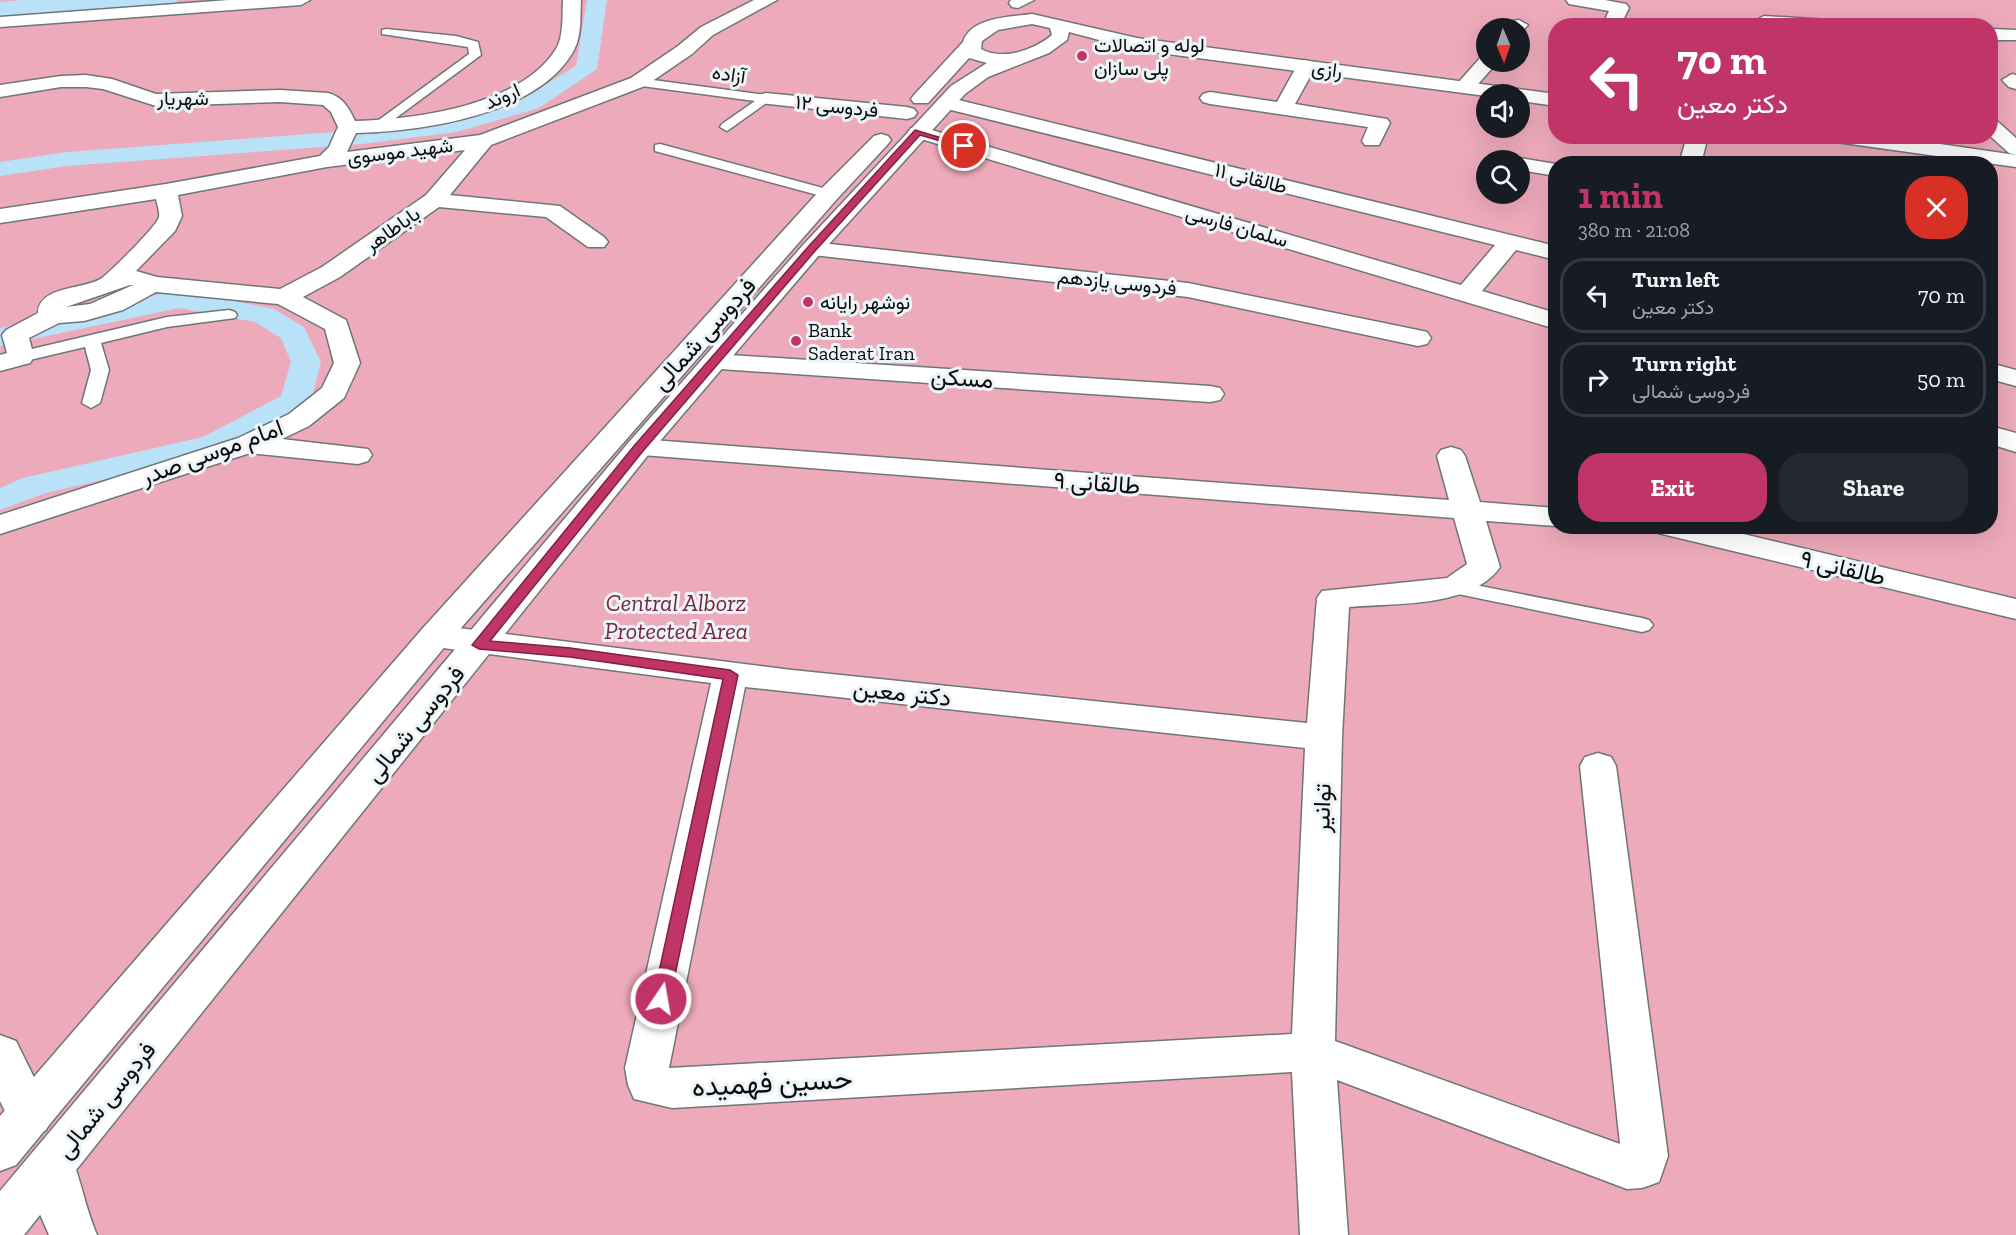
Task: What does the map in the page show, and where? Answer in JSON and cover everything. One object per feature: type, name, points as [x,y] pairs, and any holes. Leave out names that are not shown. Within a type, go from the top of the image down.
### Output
[{"type":"street","points":[[0,22],[301,0]]},
{"type":"street","name":"اروند","points":[[339,143],[377,128],[424,123],[469,110],[523,88],[552,68],[567,48],[572,0]]},
{"type":"street","name":"شهید موسوی","points":[[0,216],[166,191],[339,143],[484,141],[638,82],[685,50],[707,31],[768,0]]},
{"type":"street","points":[[1575,0],[1620,8],[1615,18]]},
{"type":"street","points":[[1019,1],[1053,22],[1061,36],[1050,45],[1025,55]]},
{"type":"street","points":[[990,6],[982,35],[971,51],[988,59],[1025,55],[1054,45],[1137,44]]},
{"type":"street","points":[[982,35],[1017,20],[1053,22],[1137,44]]},
{"type":"street","points":[[1998,34],[2016,35]]},
{"type":"street","name":"فردوسی شمالی","points":[[0,1228],[639,448],[812,249],[982,35]]},
{"type":"street","name":"رازی","points":[[1137,44],[1476,89]]},
{"type":"street","name":"فردوسی شمالی","points":[[0,1150],[435,636],[829,194],[913,123],[946,103],[958,90],[981,73],[1025,55]]},
{"type":"street","points":[[1283,109],[1306,66]]},
{"type":"street","points":[[1465,87],[1478,72]]},
{"type":"street","name":"شهریار","points":[[0,91],[76,81],[100,82],[137,97],[156,100],[280,96],[328,99],[340,109],[339,143]]},
{"type":"street","name":"رازی","points":[[1530,97],[1548,99]]},
{"type":"street","points":[[1210,98],[1380,123],[1372,141]]},
{"type":"street","name":"فردوسی ۱۲","points":[[766,99],[913,123]]},
{"type":"street","name":"طالقانی ۱۱","points":[[946,103],[1548,251]]},
{"type":"street","name":"سلمان فارسی","points":[[913,123],[1548,318]]},
{"type":"street","points":[[1998,132],[2016,149]]},
{"type":"street","name":"باباطاهر","points":[[284,297],[331,272],[434,200],[484,141]]},
{"type":"street","points":[[1894,144],[1980,156]]},
{"type":"street","points":[[1998,158],[2016,161]]},
{"type":"street","points":[[1530,166],[1548,169]]},
{"type":"street","points":[[54,315],[50,309],[57,301],[113,280],[163,231],[171,216],[166,191]]},
{"type":"street","points":[[434,200],[552,211],[596,242]]},
{"type":"street","points":[[1467,293],[1511,241]]},
{"type":"street","name":"فردوسی یازدهم","points":[[812,249],[1188,290],[1418,338]]},
{"type":"street","name":"امام موسی صدر","points":[[0,525],[248,444],[299,420],[334,392],[347,363],[336,325],[284,297],[148,285],[147,281],[137,278],[113,280]]},
{"type":"street","points":[[9,348],[54,315],[68,316],[86,313],[136,295],[148,285]]},
{"type":"street","name":"مسکن","points":[[714,362],[1210,394]]},
{"type":"street","points":[[1998,373],[2016,378]]},
{"type":"street","points":[[1998,437],[2016,443]]},
{"type":"street","points":[[248,444],[358,455]]},
{"type":"street","name":"طالقانی ۹","points":[[639,448],[1548,516]]},
{"type":"street","points":[[1451,456],[1467,510]]},
{"type":"street","name":"توانیر","points":[[1324,1235],[1313,1052],[1324,736],[1333,598],[1455,587],[1484,567],[1467,510]]},
{"type":"street","name":"طالقانی ۹","points":[[1702,534],[2016,609]]},
{"type":"street","name":"دکتر معین","points":[[435,636],[479,645],[570,653],[730,675],[1324,736]]},
{"type":"street","name":"حسین فهمیده","points":[[730,675],[646,1068],[650,1085],[672,1088],[1313,1052]]},
{"type":"street","points":[[1313,1052],[1627,1168],[1642,1167],[1645,1156],[1598,765]]},
{"type":"street","points":[[0,1054],[30,1116]]},
{"type":"street","points":[[52,1166],[63,1212],[73,1235]]},
{"type":"lane","name":"اروند","points":[[377,128],[475,55],[474,45],[456,40],[386,32]]},
{"type":"lane","name":"آزاده","points":[[638,82],[766,99]]},
{"type":"lane","name":"آزاده","points":[[727,127],[766,99]]},
{"type":"lane","points":[[660,148],[829,194]]},
{"type":"lane","points":[[9,348],[92,340],[167,322],[229,315]]},
{"type":"lane","points":[[91,403],[100,370],[92,340]]},
{"type":"lane","points":[[1455,587],[1641,625]]},
{"type":"green space","name":"Central Alborz Protected Area","points":[[0,0],[2016,0],[2016,1235],[0,1235]]},
{"type":"waterway","points":[[0,12],[161,0]]},
{"type":"waterway","points":[[0,169],[67,159],[362,137],[457,125],[531,103],[586,69],[597,0]]},
{"type":"waterway","points":[[0,337],[179,299],[264,315],[294,333],[306,362],[295,401],[214,444],[35,485],[0,500]]},
{"type":"place","name":"لوله و اتصالات پلی سازان","points":[[1082,56]]},
{"type":"place","name":"نوشهر رایانه","points":[[808,302]]},
{"type":"place","name":"Bank Saderat Iran","points":[[796,341]]},
{"type":"route","points":[[661,999],[730,675],[570,653],[479,645],[639,448],[812,249],[918,132],[964,146]]}]
